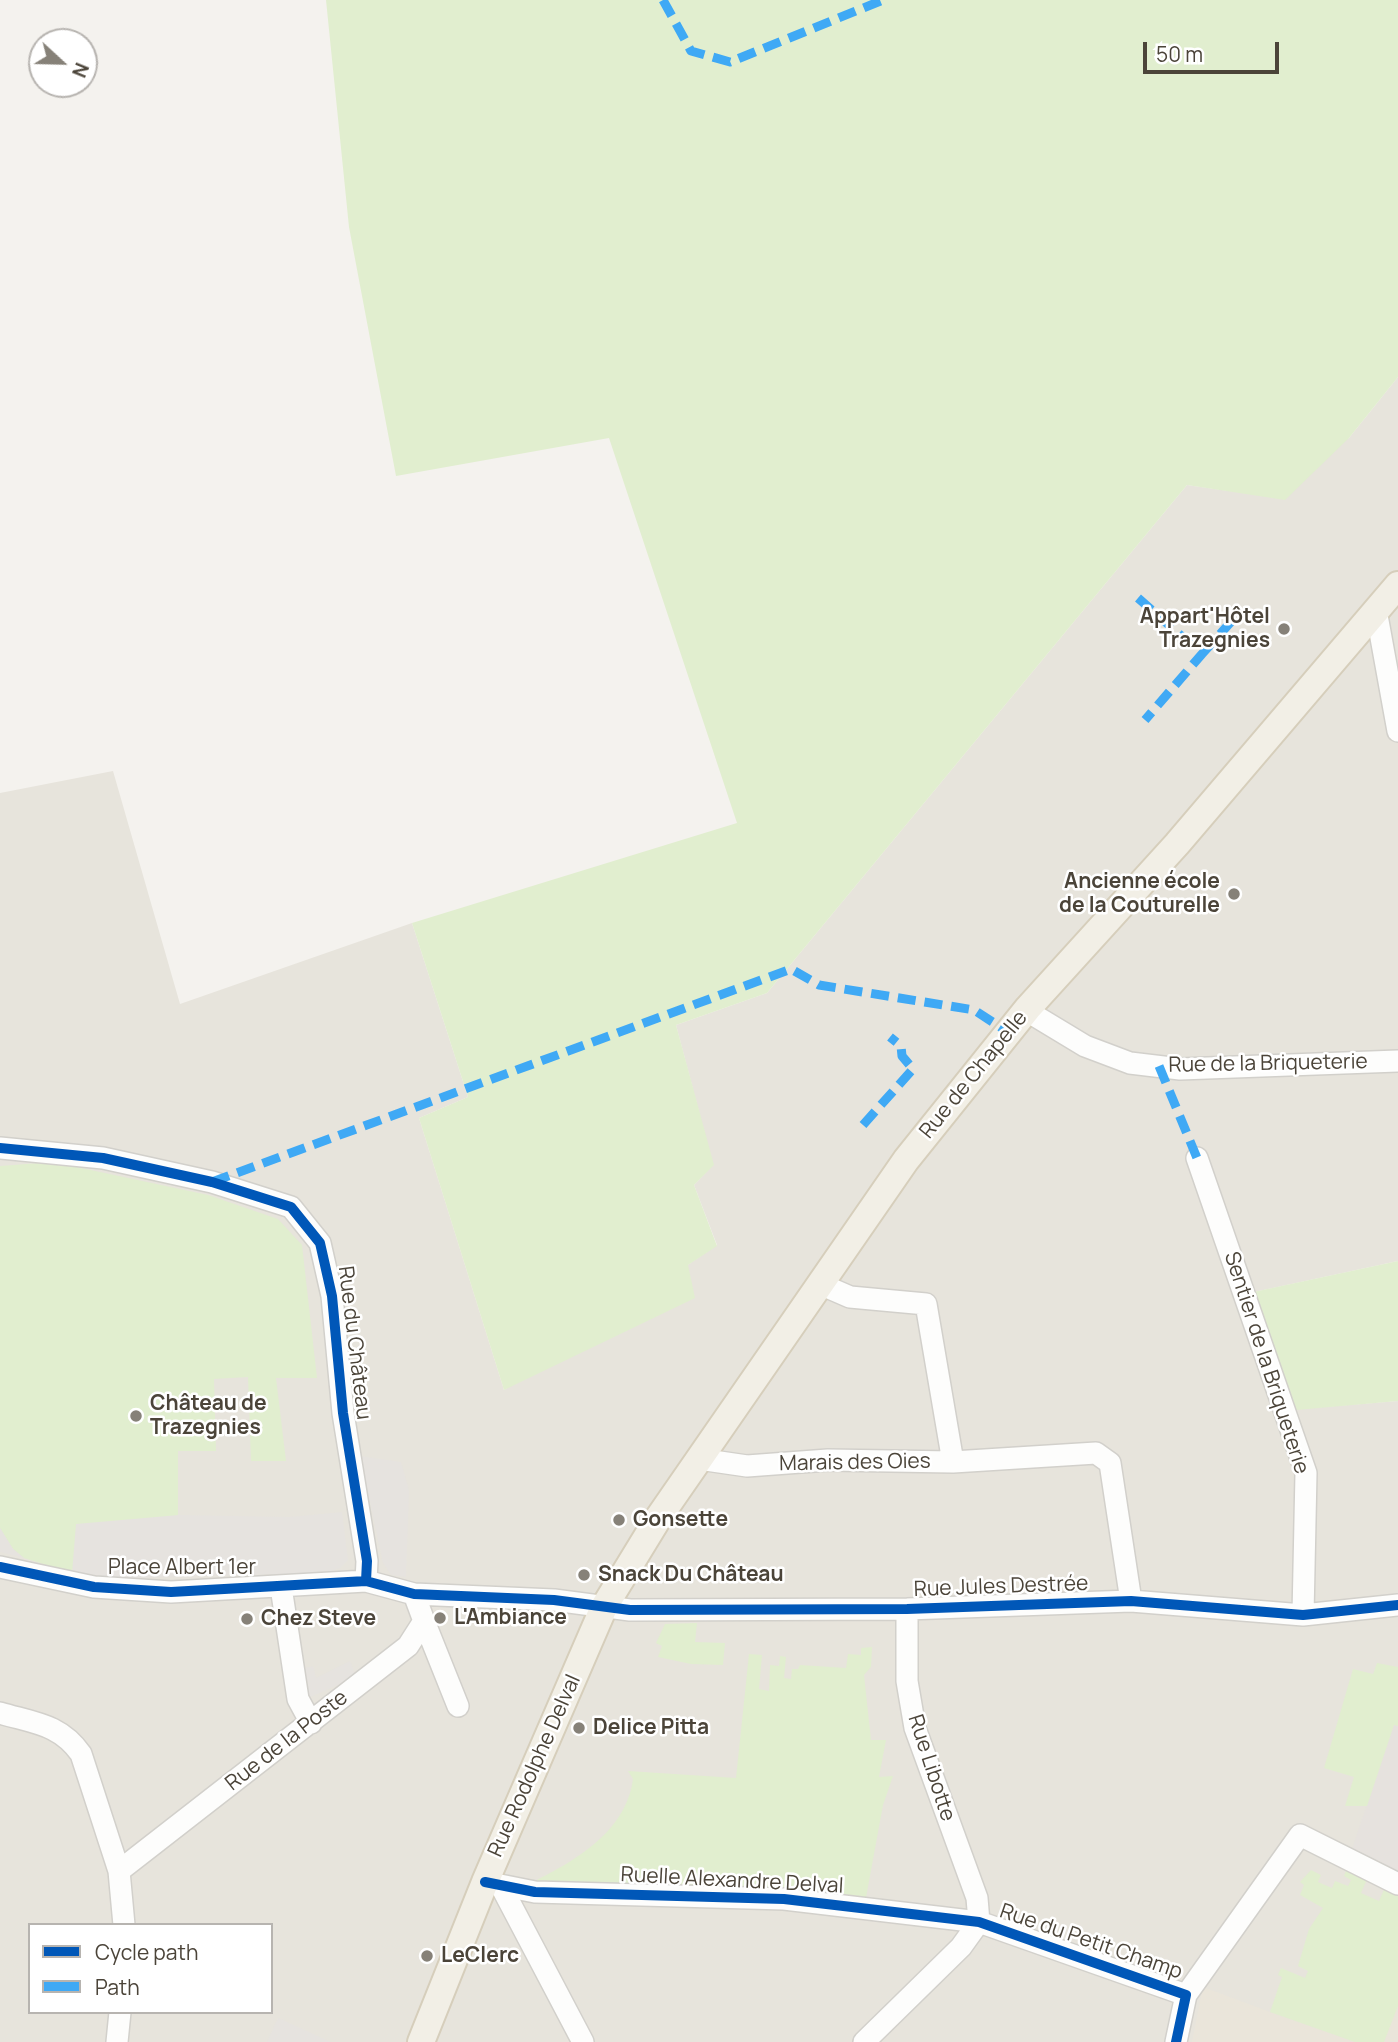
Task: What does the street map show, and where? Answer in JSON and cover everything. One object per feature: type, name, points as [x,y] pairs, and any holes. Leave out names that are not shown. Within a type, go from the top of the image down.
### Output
[{"type":"main road","name":"Rue de Chapelle","points":[[604,1607],[639,1547],[699,1458],[906,1160],[1028,1008],[1177,844],[1398,584]]},
{"type":"main road","name":"Rue Rodolphe Delval","points":[[421,2042],[493,1885],[604,1607]]},
{"type":"street","points":[[1376,610],[1398,731]]},
{"type":"street","name":"Rue de la Briqueterie","points":[[1028,1008],[1037,1017],[1085,1046],[1130,1063],[1180,1069],[1398,1061]]},
{"type":"street","name":"Rue du Château","points":[[0,1148],[103,1158],[212,1182],[291,1207],[320,1243],[331,1296],[343,1413],[367,1561],[366,1581]]},
{"type":"street","name":"Sentier de la Briqueterie","points":[[1197,1158],[1306,1473],[1303,1615]]},
{"type":"street","name":"Marais des Oies","points":[[699,1458],[747,1466],[828,1460],[953,1462],[926,1304],[850,1297],[820,1284]]},
{"type":"street","points":[[953,1462],[1096,1453],[1110,1463],[1131,1601]]},
{"type":"street","name":"Place Albert 1er","points":[[0,1567],[94,1587],[171,1592],[366,1581],[414,1594]]},
{"type":"street","points":[[281,1587],[289,1658],[298,1699],[311,1723]]},
{"type":"street","points":[[414,1594],[458,1706]]},
{"type":"street","name":"Rue Jules Destrée","points":[[414,1594],[554,1600],[604,1607],[906,1609],[1131,1601],[1303,1615],[1398,1605]]},
{"type":"street","name":"Rue Libotte","points":[[906,1609],[907,1681],[915,1728],[977,1898],[979,1922]]},
{"type":"street","name":"Rue de la Poste","points":[[119,1871],[408,1646],[424,1621]]},
{"type":"street","points":[[0,1713],[55,1728],[72,1741],[87,1769],[119,1871],[124,1923]]},
{"type":"street","points":[[1186,1995],[1300,1835],[1398,1884]]},
{"type":"street","points":[[493,1885],[583,2042]]},
{"type":"street","name":"Ruelle Alexandre Delval","points":[[493,1885],[535,1892],[784,1899],[979,1922]]},
{"type":"street","points":[[864,2042],[961,1947],[979,1922]]},
{"type":"street","name":"Rue du Petit Champ","points":[[979,1922],[1186,1995],[1176,2042]]},
{"type":"street","points":[[117,2042],[120,2014]]},
{"type":"shaded area","points":[[1398,377],[1398,1261],[1245,1294],[1285,1410],[1398,1401],[1398,2042],[0,2042],[0,793],[113,771],[180,1004],[412,923],[468,1097],[419,1118],[504,1390],[717,1245],[694,1185],[713,1165],[676,1025],[767,993],[1187,485],[1229,491],[1349,438]]},
{"type":"shaded area","points":[[360,1456],[401,1462],[409,1491],[406,1577],[391,1575],[383,1563]]},
{"type":"shaded area","points":[[342,1512],[348,1560],[340,1568],[326,1573],[123,1578],[72,1573],[76,1524],[179,1515],[290,1517]]},
{"type":"shaded area","points":[[0,1528],[13,1549],[24,1558],[0,1552]]},
{"type":"shaded area","points":[[350,1661],[356,1677],[308,1698],[295,1670],[313,1666],[316,1678]]},
{"type":"shaded area","points":[[1394,1724],[1398,1726],[1398,1878],[1350,1855]]},
{"type":"shaded area","points":[[1398,1984],[1398,2042],[1377,2042]]},
{"type":"shaded area","points":[[1203,1987],[1270,2012],[1355,2042],[1192,2042]]},
{"type":"shaded area","points":[[278,2018],[331,2042],[267,2042]]},
{"type":"green space","points":[[326,0],[1398,0],[1398,377],[1349,438],[1285,500],[1187,485],[767,993],[676,1025],[714,1165],[694,1185],[717,1246],[688,1265],[695,1298],[504,1390],[419,1118],[468,1097],[412,923],[737,823],[609,438],[396,476],[349,227]]},
{"type":"green space","points":[[53,1162],[208,1195],[278,1219],[302,1245],[317,1378],[276,1378],[286,1461],[251,1461],[248,1377],[214,1379],[216,1451],[178,1451],[178,1515],[72,1573],[24,1558],[13,1549],[0,1528],[0,1166]]},
{"type":"green space","points":[[1398,1261],[1398,1401],[1285,1411],[1244,1294]]},
{"type":"green space","points":[[697,1623],[695,1642],[725,1643],[723,1665],[691,1664],[658,1657],[662,1646],[656,1643],[665,1624]]},
{"type":"green space","points":[[872,1647],[871,1667],[864,1675],[871,1740],[886,1740],[879,1777],[893,1776],[883,1805],[865,1903],[529,1884],[563,1866],[609,1830],[628,1798],[633,1779],[628,1771],[736,1778],[749,1654],[762,1655],[759,1689],[769,1691],[770,1665],[779,1666],[780,1656],[786,1657],[784,1678],[791,1679],[792,1669],[798,1669],[800,1665],[846,1668],[848,1654],[861,1655],[861,1648]]},
{"type":"green space","points":[[1377,1663],[1398,1667],[1398,1726],[1394,1725],[1367,1806],[1345,1806],[1354,1777],[1324,1768],[1353,1669],[1373,1674]]},
{"type":"green space","points":[[1347,1868],[1368,1877],[1361,1893],[1379,1901],[1386,1885],[1398,1891],[1398,2006],[1384,2042],[1355,2042],[1270,2012],[1282,1977],[1278,1975],[1281,1968],[1305,1978],[1308,1971],[1298,1966],[1309,1929],[1323,1908],[1300,1895],[1304,1885],[1300,1882],[1311,1870],[1321,1875],[1318,1882],[1332,1888],[1335,1881],[1348,1886],[1351,1880],[1344,1876]]},
{"type":"marked path","points":[[663,0],[691,51],[730,62],[883,0]]},
{"type":"marked path","points":[[1138,598],[1202,654],[1145,720]]},
{"type":"marked path","points":[[1202,654],[1239,613]]},
{"type":"marked path","points":[[212,1182],[791,969],[819,985],[974,1010],[1008,1032]]},
{"type":"marked path","points":[[863,1125],[913,1069],[902,1056],[901,1046],[890,1037]]},
{"type":"marked path","points":[[1159,1066],[1197,1158]]},
{"type":"cycle path","points":[[0,1148],[103,1158],[212,1182],[291,1207],[320,1243],[332,1296],[343,1413],[367,1561],[366,1581]]},
{"type":"cycle path","points":[[0,1567],[94,1587],[171,1592],[366,1581],[414,1594],[554,1600],[630,1610],[907,1609],[1131,1601],[1303,1615],[1398,1605]]},
{"type":"cycle path","points":[[485,1882],[535,1892],[784,1899],[979,1922],[1186,1995],[1176,2042]]},
{"type":"place","name":"Appart'Hôtel Trazegnies","points":[[1284,629]]},
{"type":"place","name":"Ancienne école de la Couturelle","points":[[1234,894]]},
{"type":"place","name":"Château de Trazegnies","points":[[136,1416]]},
{"type":"place","name":"Gonsette","points":[[619,1520]]},
{"type":"place","name":"Snack Du Château","points":[[584,1575]]},
{"type":"place","name":"L'Ambiance","points":[[440,1618]]},
{"type":"place","name":"Chez Steve","points":[[247,1619]]},
{"type":"place","name":"Delice Pitta","points":[[579,1728]]},
{"type":"place","name":"LeClerc","points":[[427,1956]]}]
